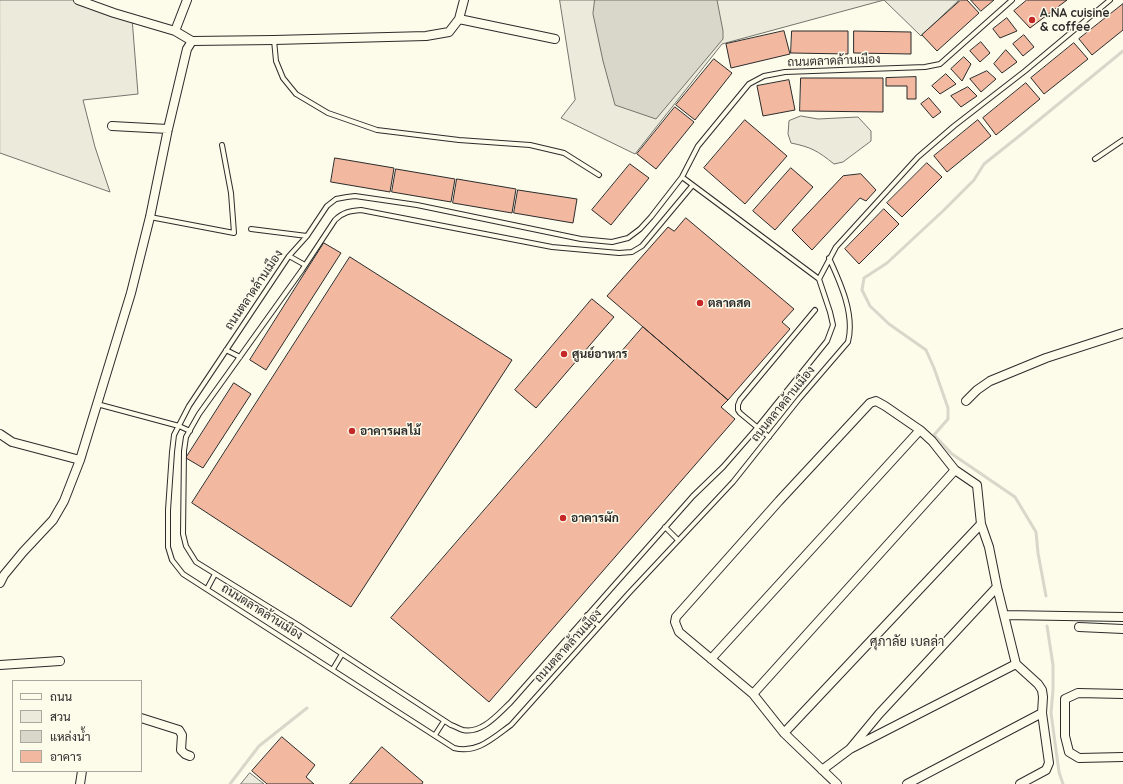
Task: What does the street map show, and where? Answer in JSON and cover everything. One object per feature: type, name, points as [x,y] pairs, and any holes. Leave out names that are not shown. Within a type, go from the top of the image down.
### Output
[{"type":"street","points":[[78,0],[114,13],[175,31],[192,41],[426,36],[449,32],[459,20],[464,0]]},
{"type":"street","points":[[175,31],[187,0]]},
{"type":"street","points":[[459,20],[555,39]]},
{"type":"street","points":[[0,583],[4,575],[23,552],[53,520],[64,501],[80,460],[131,293],[150,217],[168,129],[187,49],[192,41]]},
{"type":"street","points":[[112,126],[168,129]]},
{"type":"street","points":[[966,401],[977,390],[990,381],[1046,358],[1123,333]]},
{"type":"street","points":[[837,784],[784,733],[753,694],[678,632],[675,622],[676,617],[805,473],[870,402],[876,401],[886,406],[920,430],[955,470],[977,485],[981,524],[989,547],[1016,664],[1038,684],[1042,690],[1044,698],[1042,713],[1049,764],[1046,770],[1020,784]]},
{"type":"street","points":[[711,659],[920,430]]},
{"type":"street","points":[[0,434],[12,442],[80,460]]},
{"type":"street","points":[[753,694],[955,470]]},
{"type":"street","points":[[784,733],[981,524]]},
{"type":"street","points":[[850,749],[879,714],[997,587]]},
{"type":"street","points":[[1005,615],[1123,617]]},
{"type":"street","points":[[1079,627],[1123,628]]},
{"type":"street","points":[[0,665],[60,661]]},
{"type":"street","points":[[822,770],[850,749],[1016,664]]},
{"type":"street","points":[[1123,694],[1078,694],[1065,699],[1065,736],[1069,752],[1079,758],[1123,757]]},
{"type":"street","points":[[907,784],[1042,713]]},
{"type":"street","points":[[142,718],[179,730],[182,735],[181,750],[190,756]]},
{"type":"street","points":[[80,784],[82,772]]},
{"type":"lane","name":"ถนนตลาดล้านเมือง","points":[[829,258],[839,280],[848,313],[851,331],[848,342],[733,482],[599,626],[510,725],[488,742],[475,748],[463,750],[454,748],[183,574],[172,560],[168,547],[168,510],[174,435],[189,406],[289,256],[307,236],[326,206],[336,199],[355,196],[417,205],[581,239],[612,242],[628,238],[640,229],[651,217],[682,177],[698,146],[749,84],[764,76],[785,72],[925,67],[940,64],[1012,0]]},
{"type":"lane","points":[[682,177],[692,186],[736,216],[819,279],[836,247],[918,157],[954,126],[1025,71],[1110,0]]},
{"type":"lane","points":[[274,40],[276,61],[283,78],[296,94],[328,113],[377,130],[459,140],[530,145],[564,153],[599,175]]},
{"type":"lane","points":[[1095,159],[1123,140]]},
{"type":"lane","points":[[150,217],[234,233],[230,193],[222,145]]},
{"type":"lane","name":"ถนนตลาดล้านเมือง","points":[[692,186],[642,246],[632,252],[619,253],[552,247],[361,210],[348,211],[338,218],[199,414],[186,437],[184,451],[183,534],[186,546],[196,562],[298,625],[444,721],[463,730],[474,730],[487,724],[510,702],[693,496],[724,466],[758,428],[827,341],[833,325],[819,279]]},
{"type":"lane","points":[[251,229],[307,236]]},
{"type":"lane","points":[[289,256],[305,265]]},
{"type":"lane","points":[[769,437],[740,413],[738,405],[815,310]]},
{"type":"lane","points":[[226,350],[240,357]]},
{"type":"lane","points":[[97,404],[179,426],[190,431]]},
{"type":"lane","points":[[665,527],[678,540]]},
{"type":"lane","points":[[207,589],[215,574]]},
{"type":"lane","points":[[587,615],[599,626]]},
{"type":"lane","points":[[333,669],[342,654]]},
{"type":"lane","points":[[435,735],[444,721]]},
{"type":"green space","points":[[0,0],[78,0],[132,18],[138,94],[83,100],[95,147],[110,192],[0,153]]},
{"type":"green space","points":[[560,0],[884,0],[722,44],[635,154],[561,118],[575,100]]},
{"type":"green space","points":[[884,0],[959,0],[921,36]]},
{"type":"green space","points":[[801,116],[818,119],[858,117],[871,131],[871,141],[843,162],[834,164],[814,150],[791,143],[788,134],[789,121]]},
{"type":"green space","points":[[250,773],[264,784],[241,784]]},
{"type":"water","points":[[595,0],[717,0],[723,31],[723,39],[656,119],[615,105],[603,61],[593,14]]},
{"type":"building","points":[[961,0],[967,0],[979,13],[937,51],[922,35]]},
{"type":"building","points":[[971,0],[994,0],[981,11]]},
{"type":"building","name":"A.NA cuisine & coffee","points":[[1027,0],[1067,0],[1030,28],[1014,11]]},
{"type":"building","points":[[1123,4],[1123,30],[1092,55],[1079,39]]},
{"type":"building","points":[[1007,18],[1017,31],[1000,38],[993,29]]},
{"type":"building","points":[[784,31],[790,54],[731,68],[726,44]]},
{"type":"building","points":[[792,31],[848,31],[848,54],[791,53]]},
{"type":"building","points":[[854,31],[911,32],[911,54],[854,53]]},
{"type":"building","points":[[1024,35],[1034,47],[1023,56],[1013,44]]},
{"type":"building","points":[[981,42],[990,53],[980,62],[970,51]]},
{"type":"building","points":[[1074,43],[1088,59],[1044,94],[1031,78]]},
{"type":"building","points":[[1006,50],[1017,62],[1002,73],[994,64]]},
{"type":"building","points":[[964,57],[971,64],[962,81],[951,69]]},
{"type":"building","points":[[714,59],[732,73],[695,120],[676,105]]},
{"type":"building","points":[[987,71],[996,79],[981,92],[970,79]]},
{"type":"building","points":[[946,74],[956,84],[940,94],[932,86]]},
{"type":"building","points":[[916,77],[916,99],[907,99],[907,86],[886,86],[886,78]]},
{"type":"building","points":[[801,78],[883,78],[883,112],[800,111]]},
{"type":"building","points":[[789,80],[795,110],[763,116],[757,86]]},
{"type":"building","points":[[1026,83],[1040,99],[996,135],[983,118]]},
{"type":"building","points":[[968,87],[977,96],[961,107],[951,96]]},
{"type":"building","points":[[929,98],[941,112],[933,118],[921,104]]},
{"type":"building","points":[[675,107],[694,122],[656,169],[637,154]]},
{"type":"building","points":[[745,120],[787,156],[745,204],[704,168]]},
{"type":"building","points":[[978,120],[991,136],[947,172],[934,156]]},
{"type":"building","points":[[335,158],[394,168],[390,192],[331,182]]},
{"type":"building","points":[[927,163],[942,177],[902,217],[887,203]]},
{"type":"building","points":[[630,164],[649,178],[611,225],[592,210]]},
{"type":"building","points":[[791,168],[813,187],[775,230],[753,211]]},
{"type":"building","points":[[396,169],[455,179],[451,202],[392,192]]},
{"type":"building","points":[[861,174],[876,190],[866,201],[860,198],[812,250],[792,230],[843,176]]},
{"type":"building","points":[[457,179],[516,189],[512,213],[453,203]]},
{"type":"building","points":[[518,190],[577,199],[573,223],[514,213]]},
{"type":"building","points":[[884,209],[899,224],[859,264],[845,249]]},
{"type":"building","name":"ตลาดสด","points":[[686,218],[794,309],[782,322],[790,329],[728,400],[607,296],[668,227],[674,231]]},
{"type":"building","points":[[324,243],[341,253],[266,370],[250,360]]},
{"type":"building","name":"อาคารผลไม้","points":[[350,257],[512,360],[351,607],[192,503]]},
{"type":"building","name":"ศูนย์อาหาร","points":[[592,299],[614,317],[536,408],[515,390]]},
{"type":"building","name":"อาคารผัก","points":[[643,327],[728,400],[721,407],[735,419],[489,702],[391,618]]},
{"type":"building","points":[[234,383],[251,394],[203,468],[186,458]]},
{"type":"building","points":[[282,737],[315,765],[306,777],[314,784],[267,784],[252,771]]},
{"type":"building","points":[[382,747],[423,782],[422,784],[350,784]]},
{"type":"waterway","points":[[1046,596],[1038,553],[1036,532],[1015,497],[952,454],[934,435],[948,419],[948,408],[926,350],[889,324],[870,306],[862,290],[864,278],[887,263],[944,210],[974,180],[984,164],[1123,51]]},
{"type":"waterway","points":[[1047,626],[1053,665],[1051,713],[1059,772],[1063,784]]},
{"type":"waterway","points":[[230,784],[259,746],[307,708]]},
{"type":"place","name":"A.NA cuisine & coffee","points":[[1032,20]]},
{"type":"place","name":"ตลาดสด","points":[[700,303]]},
{"type":"place","name":"ศูนย์อาหาร","points":[[564,354]]},
{"type":"place","name":"อาคารผลไม้","points":[[352,431]]},
{"type":"place","name":"อาคารผัก","points":[[563,518]]},
{"type":"district","name":"ศุภาลัย เบลล่า","points":[[907,642]]}]
